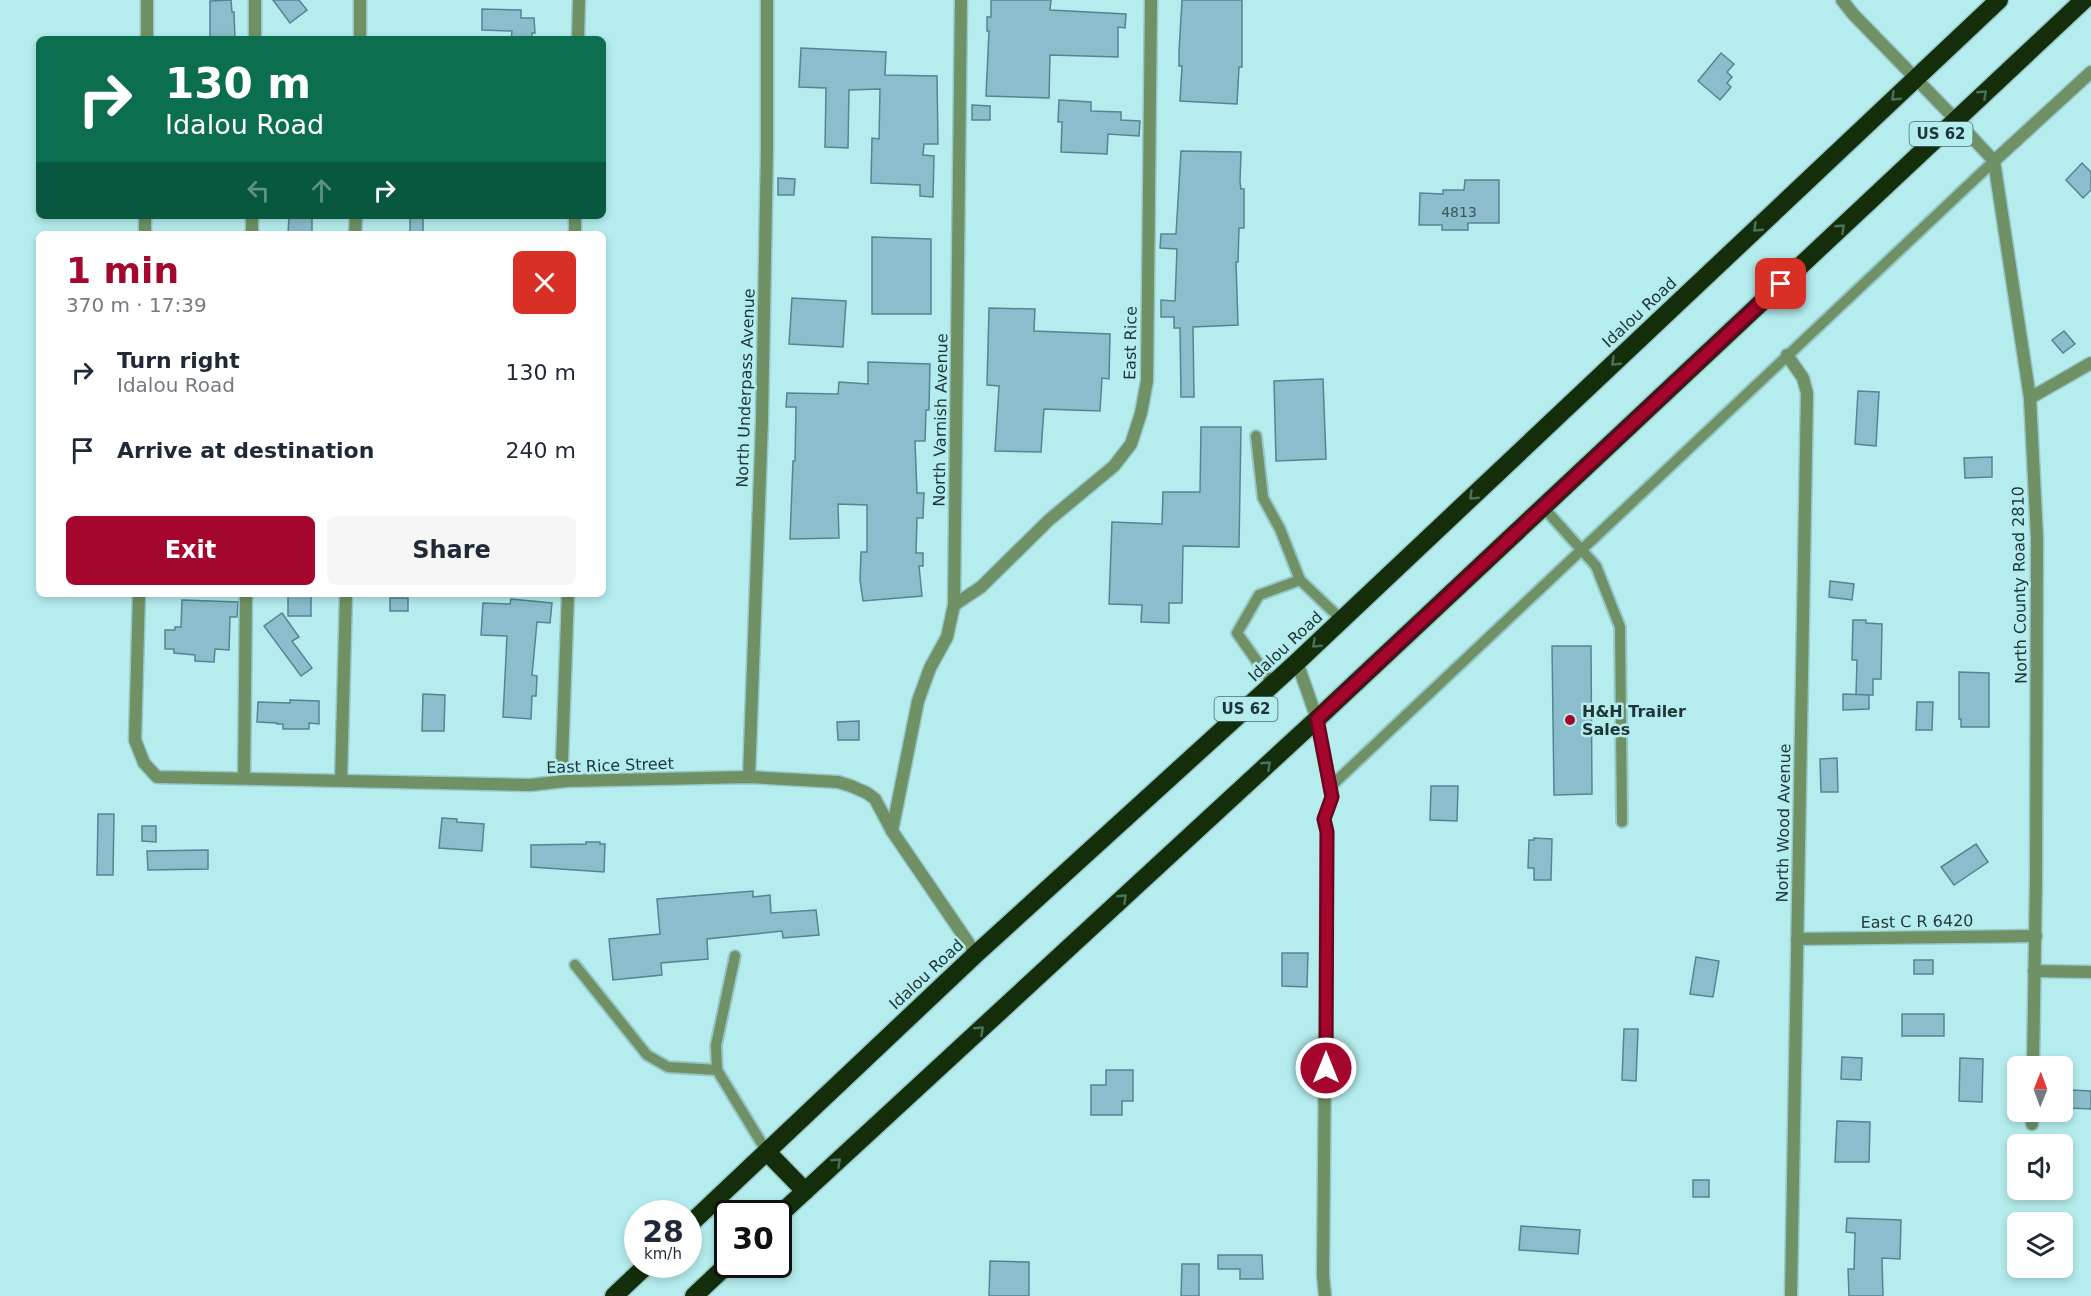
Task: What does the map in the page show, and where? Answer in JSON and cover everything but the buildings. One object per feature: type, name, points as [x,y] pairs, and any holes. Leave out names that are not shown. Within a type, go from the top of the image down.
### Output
[{"type":"highway","name":"US 62","points":[[1916,78],[1999,0]]},
{"type":"highway","name":"US 62","points":[[792,1203],[1317,719],[2084,0]]},
{"type":"highway","name":"Idalou Road","points":[[702,1213],[976,954],[1298,662],[1916,78]]},
{"type":"highway","points":[[767,1152],[805,1191]]},
{"type":"highway","points":[[694,1296],[714,1277]]},
{"type":"highway","points":[[614,1296],[633,1278]]},
{"type":"street","points":[[147,0],[147,36]]},
{"type":"street","points":[[255,0],[255,36]]},
{"type":"street","points":[[360,0],[360,36]]},
{"type":"street","points":[[578,36],[579,0]]},
{"type":"street","name":"North Underpass Avenue","points":[[749,777],[762,420],[767,149],[766,0]]},
{"type":"street","name":"North Varnish Avenue","points":[[892,831],[918,701],[930,669],[947,637],[954,605],[961,0]]},
{"type":"street","name":"East Rice","points":[[954,605],[981,587],[1048,520],[1114,466],[1131,444],[1141,413],[1147,381],[1151,0]]},
{"type":"street","points":[[1842,0],[1994,161],[2091,72]]},
{"type":"street","name":"North County Road 2810","points":[[1994,161],[2031,398],[2037,538],[2036,936],[2033,1056]]},
{"type":"street","name":"North Wood Avenue","points":[[1787,355],[1803,378],[1807,393],[1791,1296]]},
{"type":"street","points":[[2031,398],[2091,363]]},
{"type":"street","name":"East Rice Street","points":[[139,597],[135,740],[144,763],[157,777],[530,785],[566,781],[749,777],[838,782],[867,793],[875,799],[892,831],[976,954]]},
{"type":"street","points":[[243,778],[246,597]]},
{"type":"street","points":[[341,780],[346,597]]},
{"type":"street","points":[[566,781],[562,760],[568,597]]},
{"type":"street","points":[[1298,662],[1317,719],[1332,797],[1324,819],[1327,832],[1323,1275],[1325,1296]]},
{"type":"street","name":"East C R 6420","points":[[1797,939],[2036,936]]},
{"type":"street","points":[[2034,971],[2091,972]]},
{"type":"lane","points":[[1330,787],[1994,161]]},
{"type":"lane","points":[[1256,436],[1263,498],[1280,529],[1300,580],[1342,620]]},
{"type":"lane","points":[[1543,507],[1596,566],[1620,627],[1622,822]]},
{"type":"lane","points":[[1273,684],[1237,633],[1259,595],[1300,580]]},
{"type":"lane","points":[[735,956],[716,1045],[717,1070],[767,1152]]},
{"type":"lane","points":[[575,965],[647,1055],[668,1067],[717,1070]]},
{"type":"place","name":"H&H Trailer Sales","points":[[1570,720]]},
{"type":"route","points":[[1326,1068],[1327,832],[1324,819],[1332,797],[1317,719],[1781,284]]}]
